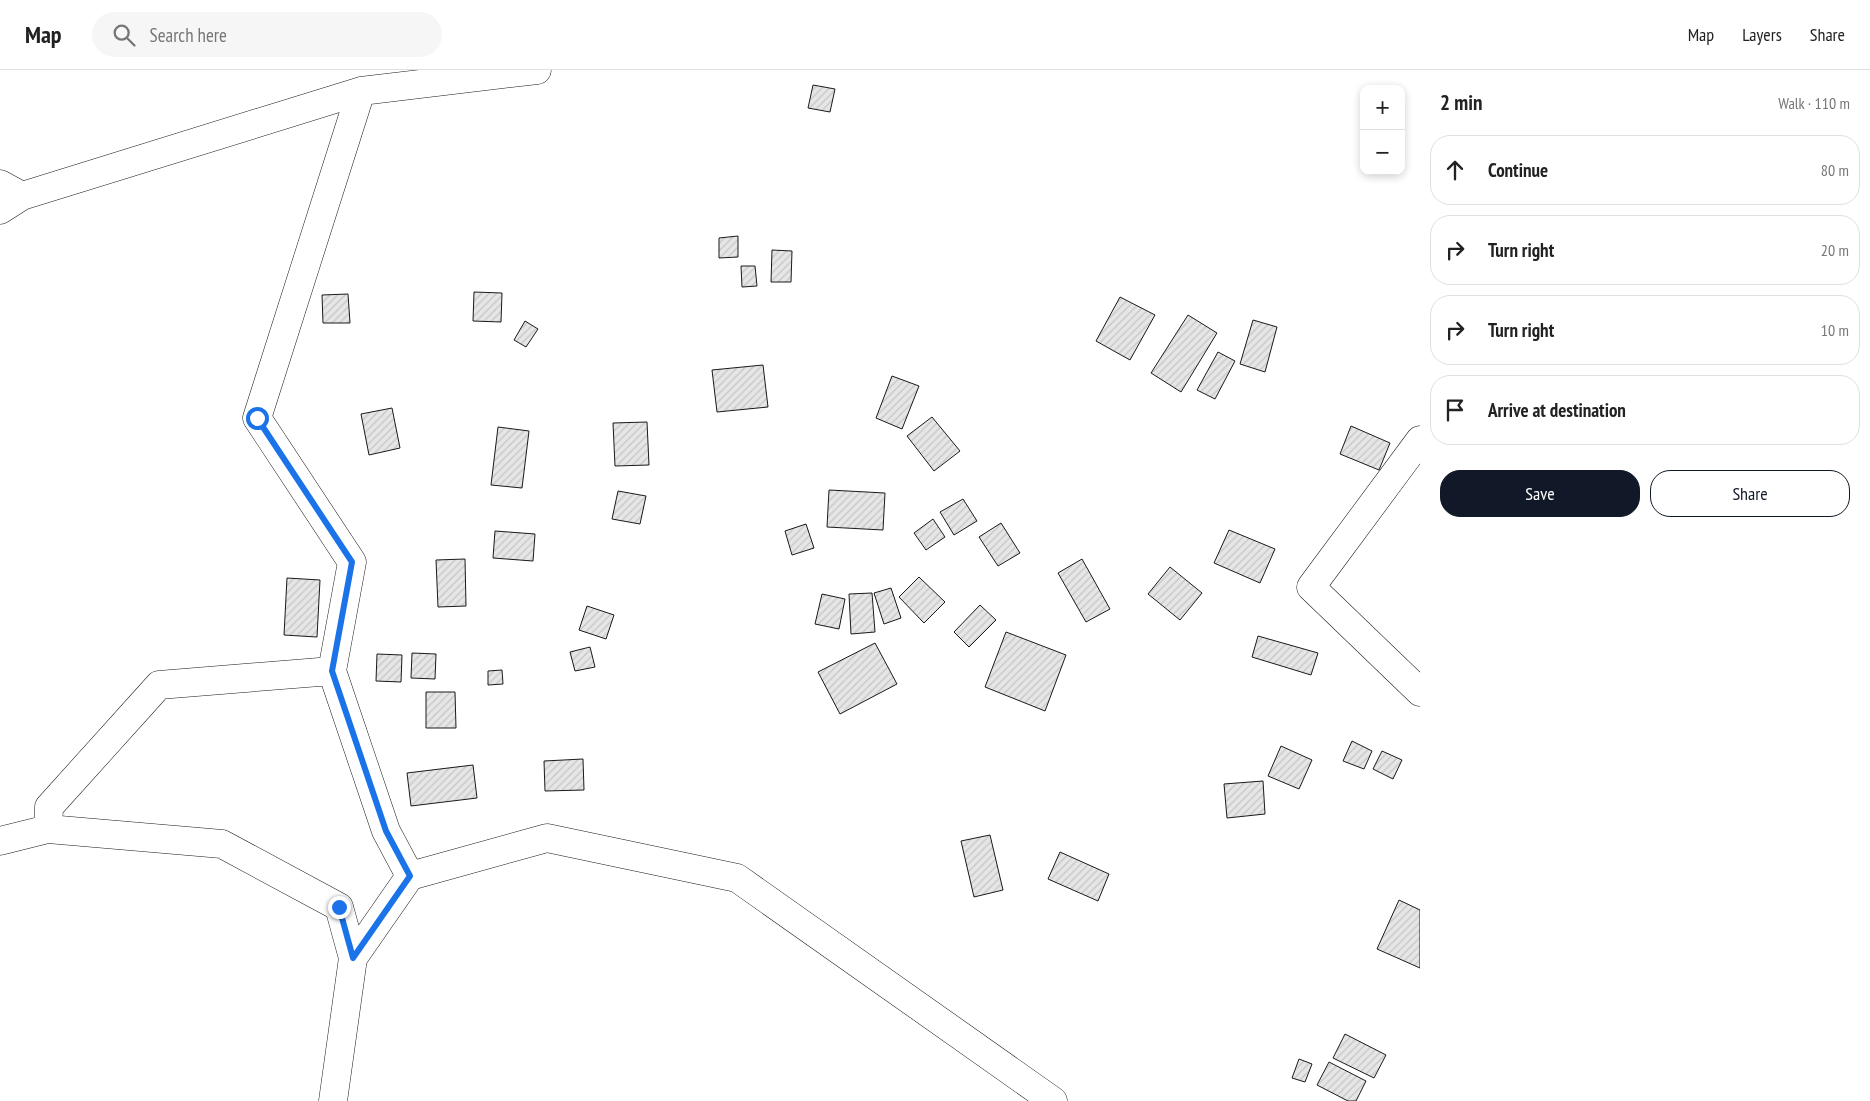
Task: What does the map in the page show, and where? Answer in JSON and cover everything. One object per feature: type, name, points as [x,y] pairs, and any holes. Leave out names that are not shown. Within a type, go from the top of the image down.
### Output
[{"type":"lane","points":[[8,197],[362,92],[537,70]]},
{"type":"lane","points":[[362,92],[257,418],[352,562],[332,671],[386,831],[410,876]]},
{"type":"lane","points":[[1420,440],[1311,587],[1420,692]]},
{"type":"lane","points":[[48,829],[49,807],[159,685],[332,671]]},
{"type":"lane","points":[[0,841],[48,829],[222,844],[339,907],[353,958],[333,1101]]},
{"type":"lane","points":[[353,958],[410,876],[548,838],[737,878],[1053,1101]]},
{"type":"building","points":[[813,85],[835,89],[830,112],[808,108]]},
{"type":"building","points":[[738,236],[738,257],[719,258],[719,238]]},
{"type":"building","points":[[772,250],[792,251],[791,282],[771,282]]},
{"type":"building","points":[[741,266],[755,266],[757,286],[742,287]]},
{"type":"building","points":[[474,292],[502,293],[501,322],[473,321]]},
{"type":"building","points":[[348,294],[350,323],[323,323],[322,295]]},
{"type":"building","points":[[1120,297],[1155,315],[1130,360],[1096,341]]},
{"type":"building","points":[[1188,315],[1217,333],[1181,392],[1151,373]]},
{"type":"building","points":[[1253,320],[1277,327],[1265,372],[1240,364]]},
{"type":"building","points":[[525,321],[538,329],[526,347],[514,340]]},
{"type":"building","points":[[1218,352],[1235,361],[1215,399],[1197,390]]},
{"type":"building","points":[[763,365],[768,407],[717,412],[712,370]]},
{"type":"building","points":[[892,376],[919,386],[902,429],[876,418]]},
{"type":"building","points":[[392,408],[400,448],[369,455],[361,414]]},
{"type":"building","points":[[932,417],[960,451],[934,471],[907,436]]},
{"type":"building","points":[[647,422],[649,465],[615,466],[613,423]]},
{"type":"building","points":[[1351,426],[1390,443],[1379,470],[1340,454]]},
{"type":"building","points":[[498,427],[529,431],[522,488],[491,485]]},
{"type":"building","points":[[829,490],[885,493],[883,530],[827,527]]},
{"type":"building","points":[[618,491],[646,496],[640,524],[612,519]]},
{"type":"building","points":[[963,499],[977,521],[954,535],[940,512]]},
{"type":"building","points":[[933,519],[945,537],[926,550],[914,533]]},
{"type":"building","points":[[1001,523],[1020,553],[998,566],[979,537]]},
{"type":"building","points":[[806,524],[814,548],[792,555],[785,531]]},
{"type":"building","points":[[1229,530],[1275,549],[1260,583],[1214,563]]},
{"type":"building","points":[[495,531],[535,534],[533,561],[493,558]]},
{"type":"building","points":[[465,559],[466,606],[438,607],[436,560]]},
{"type":"building","points":[[1082,559],[1110,609],[1086,622],[1058,573]]},
{"type":"building","points":[[1170,567],[1202,593],[1180,620],[1148,594]]},
{"type":"building","points":[[919,577],[945,602],[924,623],[899,597]]},
{"type":"building","points":[[287,578],[320,580],[317,637],[284,635]]},
{"type":"building","points":[[891,588],[901,618],[884,624],[874,593]]},
{"type":"building","points":[[872,593],[875,632],[851,634],[849,594]]},
{"type":"building","points":[[822,594],[845,599],[839,629],[815,624]]},
{"type":"building","points":[[980,605],[996,620],[969,647],[954,632]]},
{"type":"building","points":[[587,606],[614,615],[606,639],[579,630]]},
{"type":"building","points":[[1006,632],[1066,655],[1045,711],[985,687]]},
{"type":"building","points":[[1258,636],[1318,653],[1311,675],[1252,657]]},
{"type":"building","points":[[875,643],[897,684],[840,714],[818,672]]},
{"type":"building","points":[[590,647],[595,667],[575,671],[570,652]]},
{"type":"building","points":[[412,653],[436,654],[435,679],[411,678]]},
{"type":"building","points":[[377,654],[402,655],[401,682],[376,681]]},
{"type":"building","points":[[502,670],[503,684],[488,685],[488,671]]},
{"type":"building","points":[[426,692],[455,692],[456,728],[426,728]]},
{"type":"building","points":[[1352,741],[1372,751],[1364,769],[1343,761]]},
{"type":"building","points":[[1281,746],[1312,760],[1299,789],[1268,776]]},
{"type":"building","points":[[1382,751],[1402,760],[1393,779],[1373,769]]},
{"type":"building","points":[[583,759],[584,790],[545,791],[544,761]]},
{"type":"building","points":[[473,765],[477,798],[411,806],[407,773]]},
{"type":"building","points":[[1263,781],[1265,814],[1227,818],[1224,784]]},
{"type":"building","points":[[990,835],[1003,890],[974,897],[961,841]]},
{"type":"building","points":[[1060,852],[1109,874],[1098,901],[1048,879]]},
{"type":"building","points":[[1399,900],[1420,910],[1420,968],[1377,949]]},
{"type":"building","points":[[1345,1034],[1386,1055],[1374,1078],[1333,1058]]},
{"type":"building","points":[[1299,1059],[1312,1064],[1305,1082],[1292,1078]]},
{"type":"building","points":[[1329,1062],[1366,1081],[1356,1101],[1348,1101],[1317,1085]]},
{"type":"route","points":[[257,418],[352,562],[332,671],[386,831],[410,876],[353,958],[339,907]]}]
